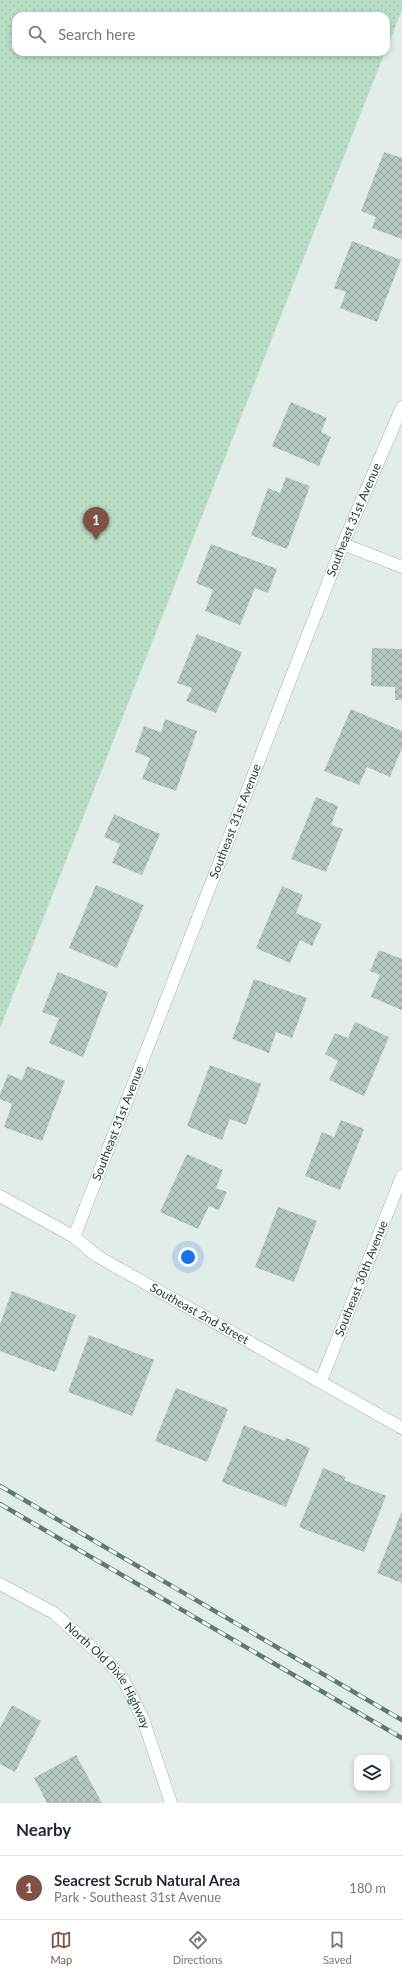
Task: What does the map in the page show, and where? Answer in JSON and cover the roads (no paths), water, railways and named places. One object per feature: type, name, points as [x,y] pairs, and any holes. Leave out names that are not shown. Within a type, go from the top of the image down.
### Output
[{"type":"street","name":"Southeast 31st Avenue","points":[[74,1237],[343,544],[402,407]]},
{"type":"street","points":[[343,544],[402,567]]},
{"type":"street","name":"Southeast 30th Avenue","points":[[321,1381],[402,1176]]},
{"type":"street","name":"Southeast 2nd Street","points":[[0,1196],[74,1237],[98,1256],[402,1428]]},
{"type":"street","name":"North Old Dixie Highway","points":[[0,1584],[54,1613],[109,1663],[123,1679],[143,1719],[171,1803]]},
{"type":"railway","points":[[0,1486],[402,1720]]},
{"type":"railway","points":[[0,1504],[402,1738]]},
{"type":"place","name":"Seacrest Scrub Natural Area","points":[[96,540]]}]
